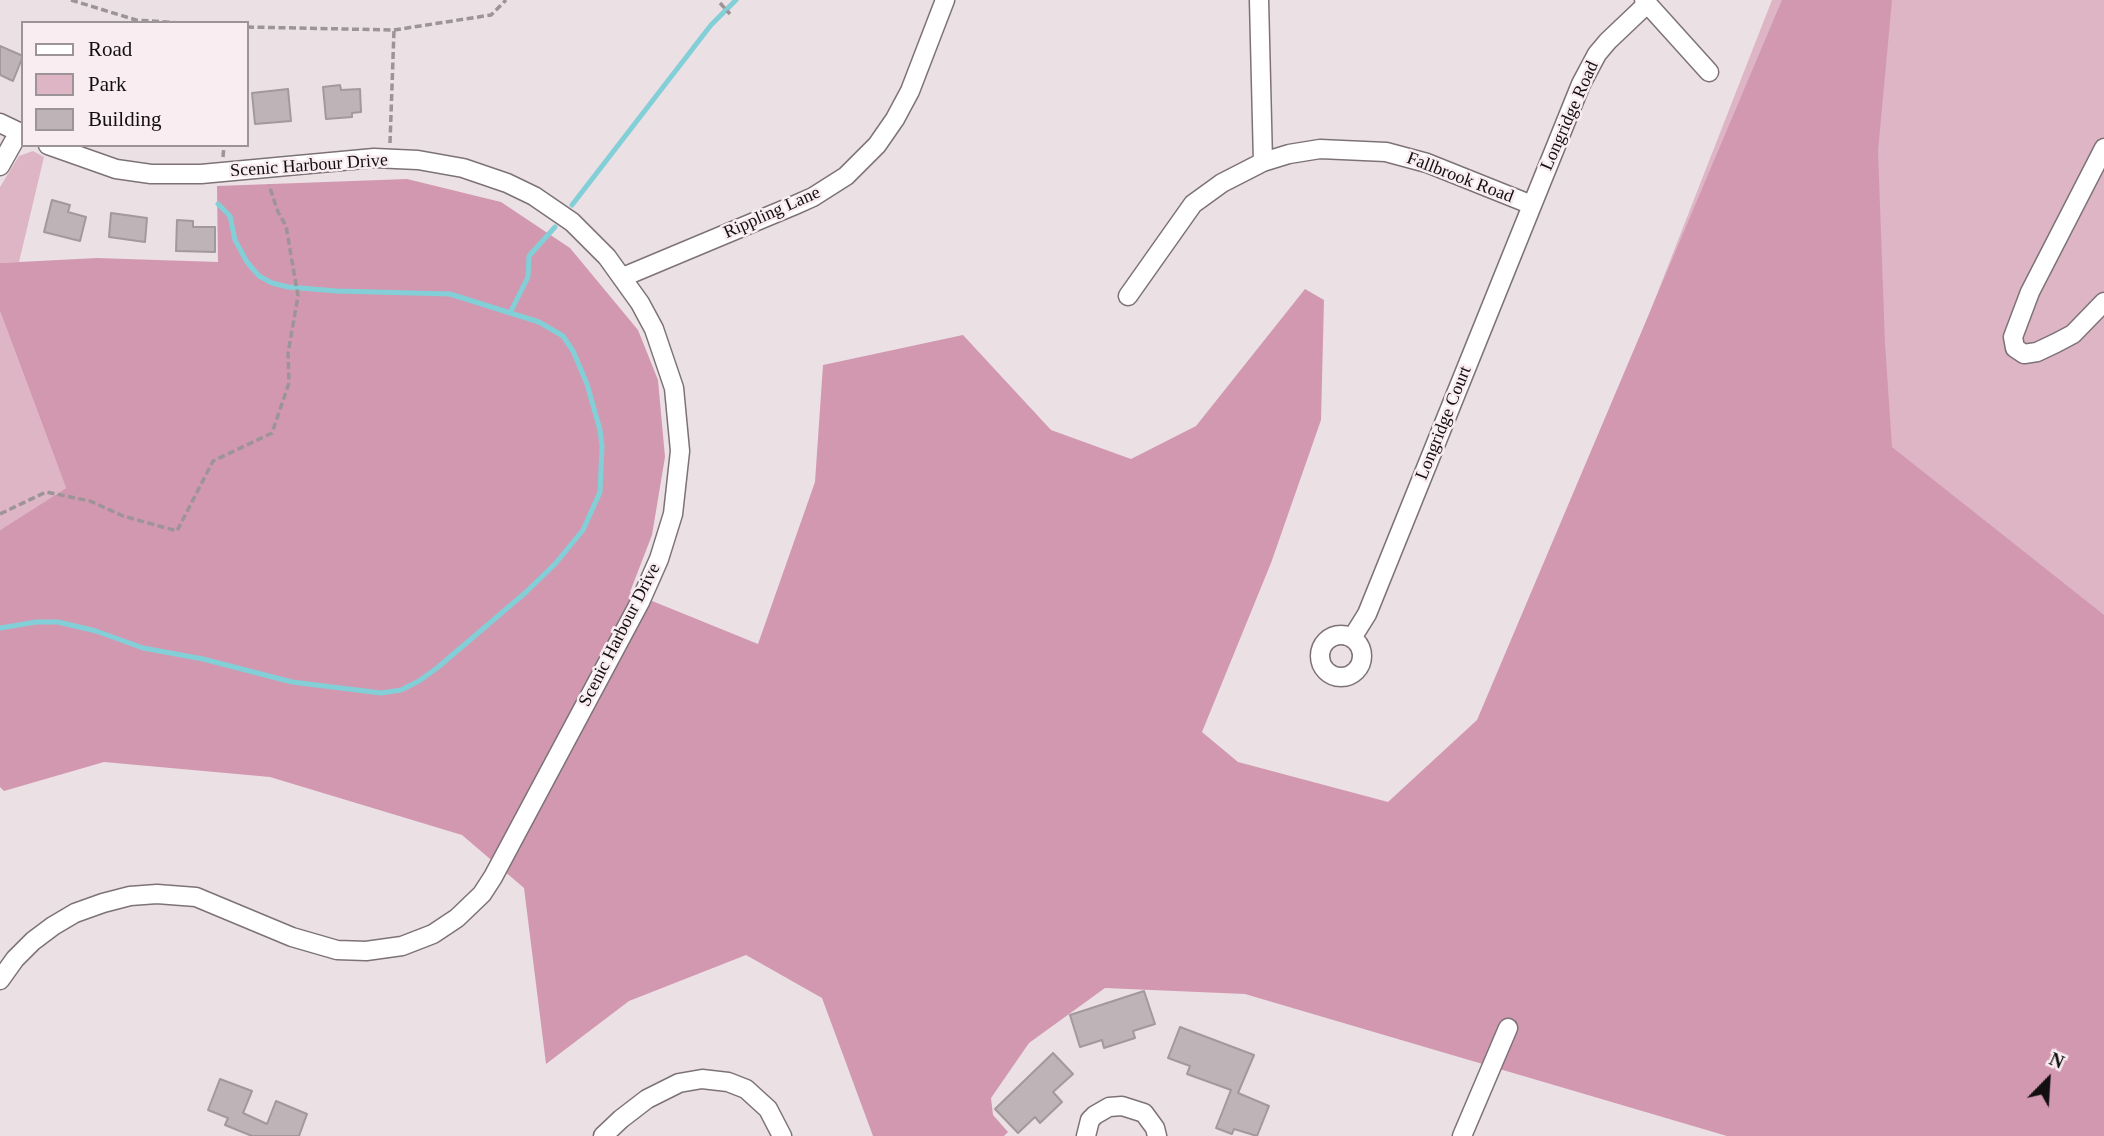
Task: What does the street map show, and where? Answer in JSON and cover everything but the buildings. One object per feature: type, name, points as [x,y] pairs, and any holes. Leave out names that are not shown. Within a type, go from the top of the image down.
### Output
[{"type":"street","name":"Rippling Lane","points":[[623,277],[813,197],[846,176],[877,145],[895,120],[910,91],[945,0]]},
{"type":"street","points":[[1259,0],[1263,162]]},
{"type":"street","points":[[1646,2],[1709,72]]},
{"type":"street","name":"Longridge Road","points":[[1532,205],[1588,69],[1608,41],[1646,2]]},
{"type":"street","points":[[0,123],[21,133],[0,166]]},
{"type":"street","name":"Scenic Harbour Drive","points":[[0,980],[15,959],[52,926],[94,906],[130,897],[157,894],[196,897],[308,943],[337,950],[366,951],[402,946],[433,934],[457,918],[482,894],[493,877],[640,601],[659,559],[673,514],[680,451],[674,388],[666,358],[654,329],[623,277],[572,222],[544,202],[507,183],[463,168],[418,160],[389,159],[347,160],[176,175],[116,169],[54,147]]},
{"type":"street","points":[[2104,148],[2030,292],[2013,337],[2015,348],[2024,354],[2037,352],[2056,343],[2073,334],[2104,302]]},
{"type":"street","name":"Fallbrook Road","points":[[1128,296],[1194,204],[1223,183],[1263,162],[1289,154],[1320,149],[1386,152],[1427,163],[1532,205]]},
{"type":"street","name":"Longridge Court","points":[[1352,638],[1367,614],[1532,205]]},
{"type":"street","points":[[1462,1136],[1507,1028]]},
{"type":"street","points":[[603,1136],[647,1099],[679,1083],[702,1079],[728,1082],[746,1089],[768,1109],[782,1136]]},
{"type":"street","points":[[1086,1136],[1090,1120],[1095,1115],[1109,1107],[1122,1106],[1144,1113],[1155,1128],[1157,1136]]},
{"type":"path","points":[[71,0],[136,20],[151,21]]},
{"type":"path","points":[[248,27],[394,30],[491,15],[506,0]]},
{"type":"path","points":[[720,3],[730,14]]},
{"type":"path","points":[[389,159],[394,30]]},
{"type":"path","points":[[224,147],[225,172]]},
{"type":"path","points":[[0,514],[46,492],[90,501],[122,516],[177,531],[213,461],[272,433],[289,383],[288,353],[298,296],[286,226],[267,182]]},
{"type":"green space","points":[[1772,0],[2104,0],[2104,1136],[1427,882]]},
{"type":"green space","points":[[33,151],[44,157],[19,262],[0,263],[0,187],[19,156]]},
{"type":"green space","points":[[0,311],[66,488],[0,530]]},
{"type":"shaded area","points":[[1782,0],[1892,0],[1878,151],[1885,344],[1892,447],[2104,615],[2104,1136],[1727,1136],[1245,994],[1105,988],[1029,1043],[991,1098],[993,1115],[1008,1132],[1004,1136],[873,1136],[822,998],[746,955],[629,1001],[546,1064],[524,888],[462,835],[270,777],[104,762],[4,791],[0,787],[0,530],[66,488],[0,311],[0,263],[97,258],[218,262],[217,186],[407,179],[501,202],[570,248],[638,330],[658,380],[665,457],[652,535],[630,592],[758,644],[815,482],[823,365],[963,335],[1051,430],[1131,459],[1196,426],[1305,289],[1324,300],[1321,420],[1271,563],[1202,732],[1238,762],[1388,802],[1477,720]]},
{"type":"waterway","points":[[572,205],[711,25],[736,0]]},
{"type":"waterway","points":[[0,628],[36,622],[58,622],[96,631],[143,648],[203,659],[292,682],[381,693],[401,690],[437,668],[525,593],[555,564],[583,530],[600,492],[602,446],[587,384],[573,351],[563,336],[539,322],[450,294],[337,291],[272,283],[259,276],[247,262],[235,240],[230,216],[218,204]]},
{"type":"waterway","points":[[510,313],[528,277],[529,256],[555,227]]}]
